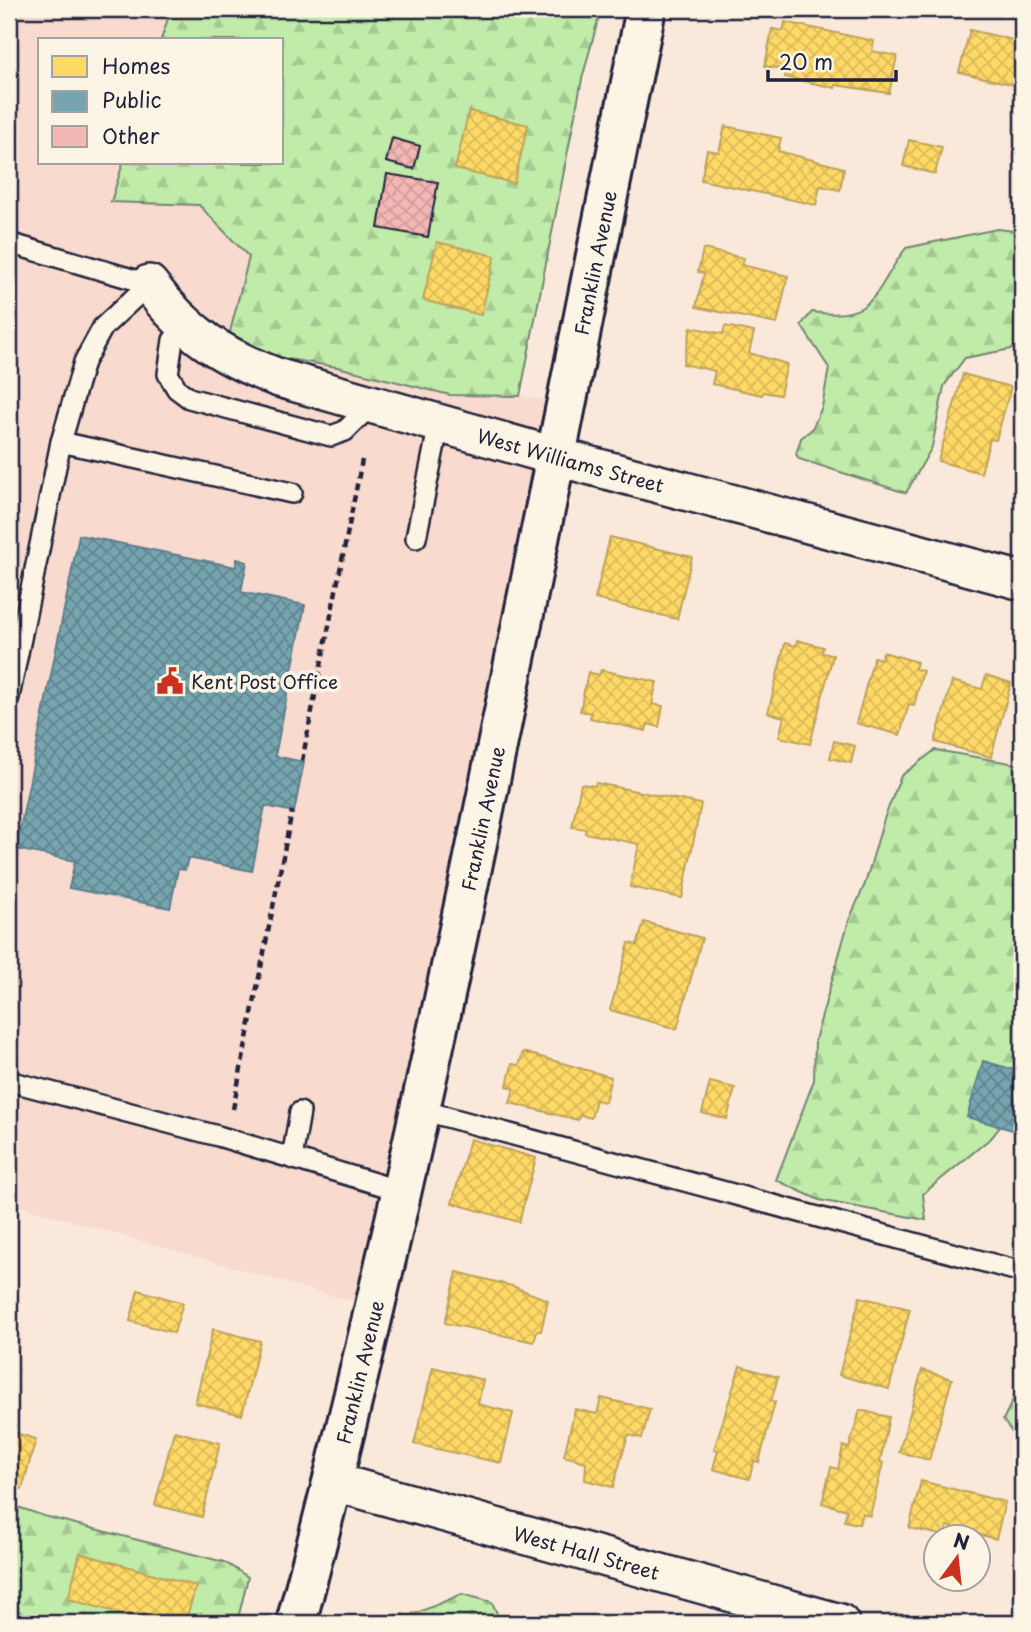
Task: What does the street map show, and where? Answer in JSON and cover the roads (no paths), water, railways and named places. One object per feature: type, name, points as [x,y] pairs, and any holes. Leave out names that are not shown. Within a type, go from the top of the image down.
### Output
[{"type":"street","name":"Franklin Avenue","points":[[296,1623],[334,1482],[404,1192],[646,9]]},
{"type":"street","name":"West Williams Street","points":[[149,284],[184,326],[203,342],[241,364],[554,456],[1022,581]]},
{"type":"street","name":"West Hall Street","points":[[334,1482],[840,1623]]},
{"type":"lane","points":[[9,243],[149,284]]},
{"type":"lane","points":[[9,697],[61,442],[80,373],[103,327],[149,284]]},
{"type":"lane","points":[[184,326],[173,340],[168,374],[177,389],[189,398],[331,436],[345,431],[372,404]]},
{"type":"lane","points":[[416,538],[439,424]]},
{"type":"lane","points":[[61,442],[292,493]]},
{"type":"lane","points":[[9,1081],[292,1158],[404,1192]]},
{"type":"lane","points":[[421,1110],[1022,1272]]},
{"type":"lane","points":[[292,1158],[300,1112]]},
{"type":"place","name":"Kent Post Office","points":[[170,681]]}]
